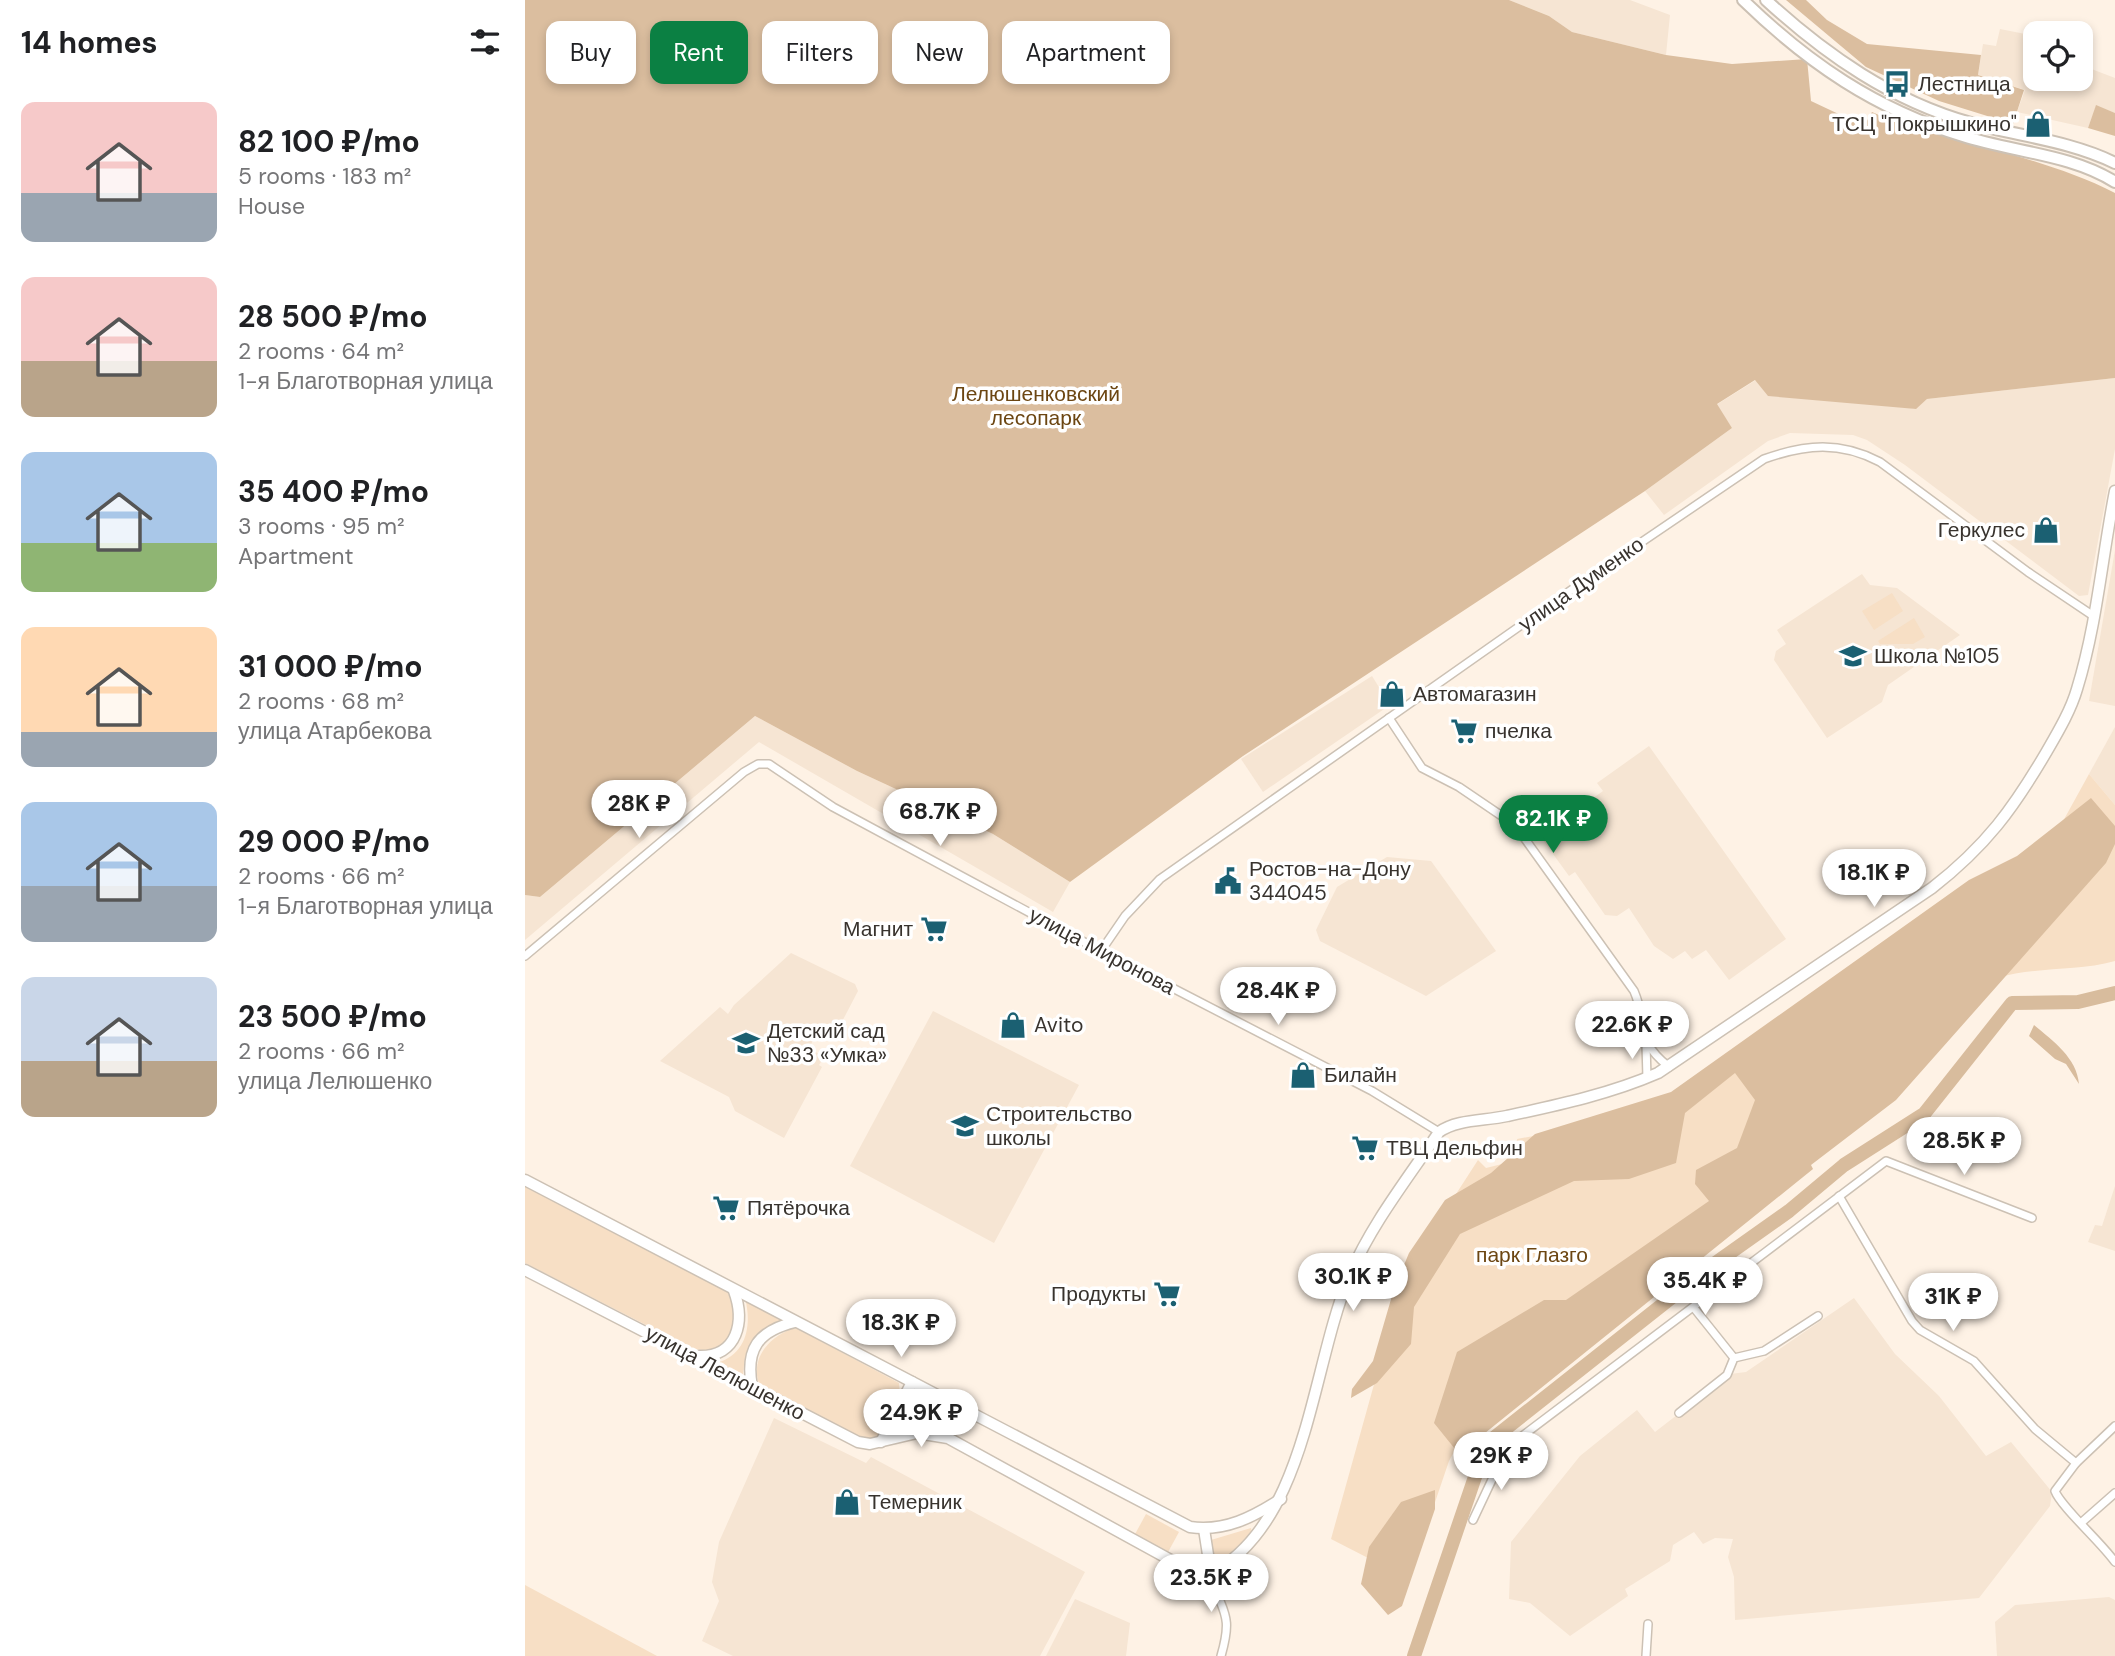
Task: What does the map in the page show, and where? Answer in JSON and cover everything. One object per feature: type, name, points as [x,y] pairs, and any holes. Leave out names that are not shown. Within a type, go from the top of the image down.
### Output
[{"type":"main road","points":[[1743,0],[1771,27],[1856,91],[1962,136],[2077,165],[2115,182]]},
{"type":"main road","points":[[1766,0],[1827,51],[1863,76],[1921,106],[1970,123],[2084,151],[2115,163]]},
{"type":"street","name":"улица Думенко","points":[[1101,951],[1125,916],[1160,879],[1763,459],[1803,447],[1824,444],[1858,450],[1880,462],[2028,572],[2095,617]]},
{"type":"street","points":[[1211,1574],[1254,1540],[1281,1498],[1349,1276],[1394,1199],[1439,1132],[1447,1126],[1540,1108],[1620,1088],[1669,1067],[1932,888],[1970,856],[2003,822],[2024,792],[2076,692],[2095,617],[2115,491]]},
{"type":"street","points":[[1389,718],[1422,768],[1459,787],[1515,825],[1634,991],[1640,1004],[1646,1044],[1647,1078]]},
{"type":"street","name":"улица Миронова","points":[[525,956],[744,772],[758,764],[769,764],[818,799],[1101,951],[1372,1091],[1439,1132]]},
{"type":"street","points":[[1646,1044],[1669,1067]]},
{"type":"street","points":[[1473,1520],[1505,1452],[1887,1161],[2032,1218]]},
{"type":"street","points":[[525,1180],[1190,1527],[1203,1529],[1252,1517],[1281,1498]]},
{"type":"street","points":[[1839,1196],[1912,1321],[1920,1330],[1974,1361],[2035,1429],[2076,1464]]},
{"type":"street","name":"улица Лелюшенко","points":[[525,1270],[858,1442],[881,1442],[917,1433],[948,1438],[1187,1569],[1211,1574]]},
{"type":"street","points":[[695,1356],[716,1355],[731,1343],[741,1319],[734,1291]]},
{"type":"street","points":[[1694,1308],[1734,1358]]},
{"type":"street","points":[[1734,1358],[1764,1352],[1818,1316]]},
{"type":"street","points":[[752,1387],[751,1357],[761,1337],[775,1327],[795,1322]]},
{"type":"street","points":[[1679,1413],[1727,1375],[1734,1358]]},
{"type":"street","points":[[881,1442],[912,1382]]},
{"type":"street","points":[[2115,1426],[2076,1464],[2055,1491],[2059,1500],[2082,1522],[2115,1562]]},
{"type":"street","points":[[2082,1522],[2115,1493]]},
{"type":"street","points":[[1203,1529],[1216,1592],[1229,1618],[1221,1656]]},
{"type":"street","points":[[1646,1656],[1648,1624]]},
{"type":"shaded area","points":[[1509,0],[1630,0],[1670,15],[1666,55],[1572,32],[1549,16]]},
{"type":"shaded area","points":[[2000,29],[2023,34],[2023,89],[1978,75],[1983,44],[1996,46]]},
{"type":"shaded area","points":[[2093,70],[2115,78],[2115,113],[2096,106],[2088,128],[2017,112],[2025,91],[2093,91]]},
{"type":"shaded area","name":"Геркулес","points":[[2115,378],[2115,449],[2088,595],[2079,596],[1905,465],[1867,440],[1853,435],[1790,433],[1768,441],[1664,515],[1645,491],[1732,428],[1716,405],[1756,380],[1915,409],[1927,399]]},
{"type":"shaded area","points":[[2115,550],[2115,706],[2089,701]]},
{"type":"shaded area","name":"Школа №105","points":[[1862,574],[1870,585],[1897,588],[1960,635],[1888,685],[1882,702],[1827,738],[1774,660],[1776,651],[1786,644],[1777,630]]},
{"type":"shaded area","points":[[1372,676],[1390,705],[1263,792],[1241,759]]},
{"type":"shaded area","points":[[755,716],[857,771],[993,834],[1070,882],[1053,912],[759,742],[525,940],[525,895],[540,897]]},
{"type":"shaded area","points":[[2115,727],[2115,805],[2089,774]]},
{"type":"shaded area","points":[[1649,746],[1786,939],[1729,980],[1706,950],[1692,959],[1685,951],[1673,959],[1654,946],[1629,908],[1617,916],[1605,915],[1575,872],[1569,876],[1540,836],[1603,791],[1597,783]]},
{"type":"shaded area","points":[[1387,857],[1431,861],[1496,951],[1426,996],[1320,941],[1316,930],[1337,887]]},
{"type":"shaded area","name":"Детский сад №33 «Умка»","points":[[791,953],[855,984],[858,991],[834,1037],[819,1029],[809,1048],[824,1057],[819,1065],[822,1067],[784,1138],[735,1111],[729,1097],[660,1061],[720,1007],[728,1014],[734,1005]]},
{"type":"shaded area","name":"Строительство школы","points":[[933,1011],[1079,1085],[994,1243],[850,1166]]},
{"type":"shaded area","points":[[2034,1025],[2069,1058],[2079,1084],[2066,1064],[2055,1059],[2029,1036]]},
{"type":"shaded area","points":[[2115,1186],[2115,1251],[2088,1242],[2095,1225],[2102,1226]]},
{"type":"shaded area","points":[[1854,1298],[1895,1354],[1939,1396],[1986,1456],[2011,1442],[2052,1492],[2050,1506],[1979,1598],[1735,1620],[1734,1577],[1728,1557],[1733,1539],[1715,1538],[1703,1544],[1694,1532],[1673,1545],[1670,1561],[1625,1589],[1628,1596],[1570,1636],[1530,1603],[1509,1599],[1511,1542],[1580,1456],[1637,1410],[1655,1432],[1730,1374],[1746,1372]]},
{"type":"shaded area","name":"Темерник","points":[[774,1418],[866,1463],[871,1457],[1085,1572],[1040,1656],[733,1656],[702,1641],[719,1601],[712,1582],[719,1542]]},
{"type":"shaded area","points":[[2109,1597],[2115,1600],[2115,1656],[1997,1656],[1995,1622],[2015,1605]]},
{"type":"shaded area","points":[[1075,1599],[1130,1623],[1126,1656],[1046,1656]]},
{"type":"green space","name":"Лелюшенковский лесопарк","points":[[525,0],[1509,0],[1549,16],[1572,32],[1666,55],[1732,64],[1807,59],[1811,101],[1864,126],[1872,112],[1888,119],[1891,115],[2060,170],[2115,193],[2115,378],[1927,399],[1916,409],[1768,396],[1755,380],[1717,404],[1732,428],[1645,491],[1243,756],[1070,882],[993,834],[857,771],[755,716],[540,897],[525,895]]},
{"type":"green space","points":[[1786,0],[1806,0],[1827,20],[1867,44],[1981,55],[1978,75],[2024,91],[2013,124],[1939,101],[1866,67]]},
{"type":"green space","points":[[2096,105],[2115,113],[2115,136],[2088,128]]},
{"type":"green space","points":[[1892,593],[1903,611],[1874,630],[1862,611]]},
{"type":"green space","points":[[1914,618],[1925,637],[1913,644],[1880,644],[1878,641]]},
{"type":"green space","name":"парк Глазго","points":[[2089,774],[2115,805],[2115,961],[1997,978],[1460,1440],[1449,1461],[1409,1579],[1331,1539],[1405,1273],[1478,1160],[1486,1168],[1522,1159],[1517,1139],[1665,1112],[2046,852]]},
{"type":"green space","points":[[2091,798],[2115,826],[2115,844],[2106,863],[1896,1100],[1811,1165],[1813,1169],[1459,1454],[1434,1423],[1457,1352],[1544,1300],[1566,1300],[1709,1201],[1695,1184],[1696,1170],[1737,1148],[1755,1100],[1735,1073],[1685,1113],[1676,1163],[1629,1179],[1574,1181],[1460,1234],[1414,1307],[1411,1344],[1377,1383],[1351,1398],[1352,1389],[1373,1361],[1394,1289],[1409,1253],[1445,1200],[1491,1173],[1535,1134],[1671,1092],[1969,880],[2017,856]]},
{"type":"green space","points":[[525,1186],[726,1290],[737,1308],[733,1328],[725,1342],[712,1350],[691,1348],[525,1263]]},
{"type":"green space","points":[[745,1298],[786,1320],[766,1328],[753,1340],[746,1356],[743,1378],[717,1363],[735,1353],[745,1337],[748,1318]]},
{"type":"green space","points":[[791,1329],[798,1329],[899,1383],[900,1397],[878,1437],[858,1439],[760,1386],[757,1367],[763,1351],[775,1338]]},
{"type":"green space","points":[[1435,1490],[1435,1509],[1402,1606],[1388,1615],[1361,1584],[1369,1547],[1401,1502]]},
{"type":"green space","points":[[1146,1514],[1179,1532],[1167,1554],[1134,1536]]},
{"type":"green space","points":[[1251,1528],[1252,1534],[1216,1567],[1211,1540]]},
{"type":"green space","points":[[525,1585],[657,1656],[525,1656]]},
{"type":"waterway","points":[[1414,1656],[1477,1471],[1490,1441],[1710,1267],[1789,1211],[1844,1165],[1924,1114],[2012,1003],[2078,1002],[2115,993]]},
{"type":"place","name":"Лестница","points":[[1897,84]]},
{"type":"place","name":"ТСЦ \"Покрышкино\"","points":[[2038,124]]},
{"type":"place","name":"Геркулес","points":[[2046,530]]},
{"type":"place","name":"Школа №105","points":[[1853,656]]},
{"type":"place","name":"Автомагазин","points":[[1392,694]]},
{"type":"place","name":"пчелка","points":[[1464,731]]},
{"type":"place","name":"Ростов-на-Дону 344045","points":[[1228,881]]},
{"type":"place","name":"Магнит","points":[[934,929]]},
{"type":"place","name":"Avito","points":[[1013,1025]]},
{"type":"place","name":"Детский сад №33 «Умка»","points":[[746,1043]]},
{"type":"place","name":"Билайн","points":[[1303,1075]]},
{"type":"place","name":"Строительство школы","points":[[965,1126]]},
{"type":"place","name":"ТВЦ Дельфин","points":[[1365,1148]]},
{"type":"place","name":"Пятёрочка","points":[[726,1208]]},
{"type":"place","name":"Продукты","points":[[1167,1294]]},
{"type":"place","name":"Темерник","points":[[847,1502]]}]
